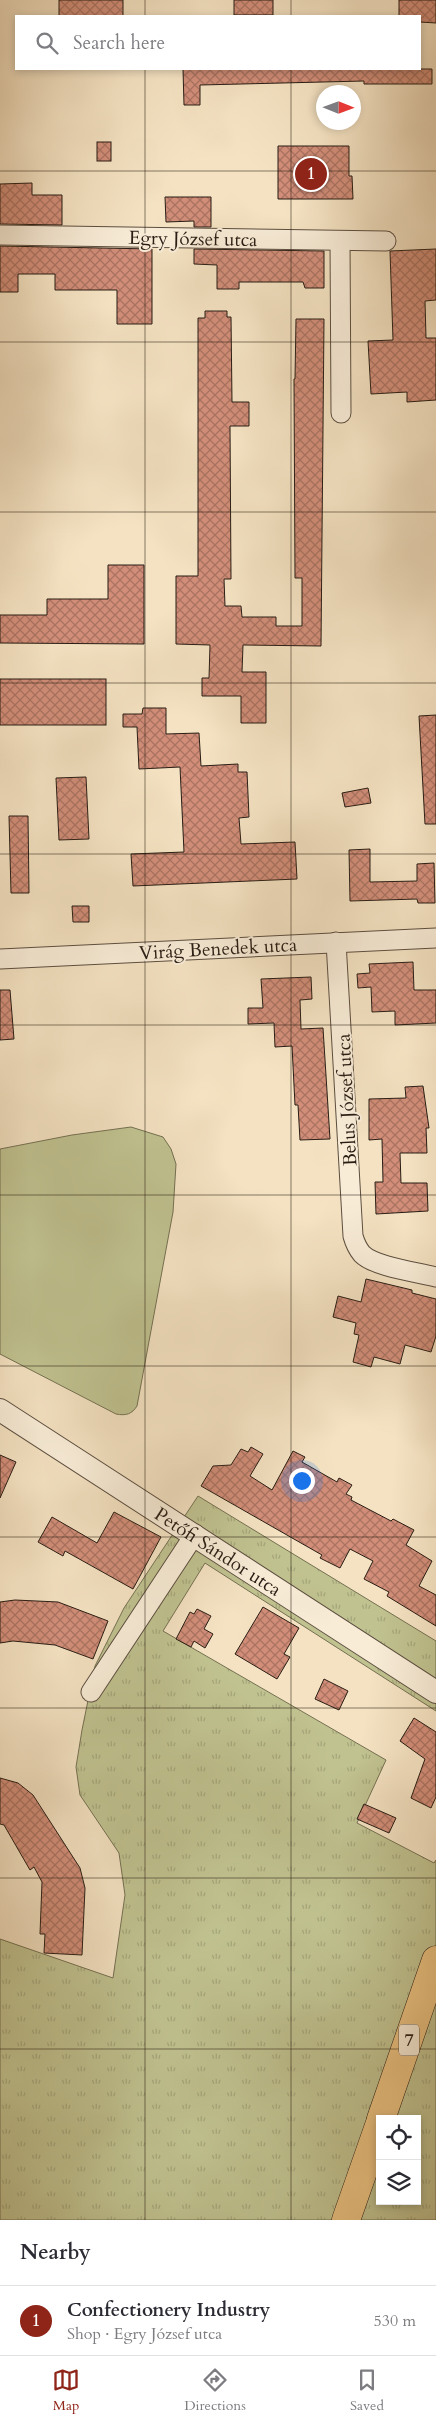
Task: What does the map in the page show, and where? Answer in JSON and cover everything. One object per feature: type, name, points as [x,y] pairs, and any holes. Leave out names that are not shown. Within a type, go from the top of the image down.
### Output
[{"type":"main road","name":"7","points":[[382,2115],[436,1960]]},
{"type":"main road","points":[[346,2220],[376,2134]]},
{"type":"street","name":"Egry József utca","points":[[0,235],[386,241]]},
{"type":"street","points":[[340,241],[340,413]]},
{"type":"street","name":"Virág Benedek utca","points":[[0,959],[436,938]]},
{"type":"street","name":"Belus József utca","points":[[336,942],[353,1236],[362,1254],[377,1262],[436,1277]]},
{"type":"street","name":"Petőfi Sándor utca","points":[[0,1410],[195,1534],[436,1692]]},
{"type":"street","points":[[91,1692],[195,1534]]},
{"type":"green space","points":[[131,1127],[163,1137],[171,1149],[176,1164],[173,1212],[137,1406],[131,1413],[123,1415],[116,1414],[0,1354],[0,1149],[72,1135]]},
{"type":"green space","points":[[198,1496],[436,1641],[436,1711],[205,1563],[163,1631],[386,1760],[357,1823],[434,1863],[436,1860],[436,2220],[0,2220],[0,1939],[113,1978],[125,1895],[119,1853],[80,1795],[76,1767],[95,1666],[124,1608]]},
{"type":"building","points":[[59,0],[123,0],[123,15],[59,15]]},
{"type":"building","points":[[234,0],[273,0],[273,15],[234,15]]},
{"type":"building","points":[[399,0],[436,0],[436,23],[421,22],[421,15],[399,15]]},
{"type":"building","points":[[432,69],[432,84],[364,84],[364,81],[200,85],[200,105],[184,105],[183,70]]},
{"type":"building","points":[[97,142],[111,142],[111,161],[97,161]]},
{"type":"building","points":[[278,146],[349,146],[349,176],[352,176],[353,199],[278,199]]},
{"type":"building","points":[[32,183],[32,195],[62,195],[62,225],[0,224],[0,184]]},
{"type":"building","points":[[165,197],[211,197],[211,227],[194,227],[194,221],[166,222]]},
{"type":"building","points":[[0,246],[152,249],[152,324],[117,324],[117,290],[55,290],[55,274],[18,274],[18,292],[0,292]]},
{"type":"building","points":[[194,249],[324,251],[324,288],[305,288],[303,282],[239,282],[239,289],[217,289],[217,265],[194,264]]},
{"type":"building","points":[[436,249],[436,300],[425,301],[426,338],[436,338],[436,400],[407,402],[407,392],[371,394],[368,341],[393,340],[390,251]]},
{"type":"building","points":[[205,311],[227,311],[227,317],[231,317],[232,402],[249,402],[249,426],[230,426],[231,579],[224,579],[225,606],[241,606],[242,617],[276,617],[276,626],[302,626],[302,578],[295,578],[294,379],[296,319],[324,319],[321,646],[243,645],[242,672],[266,672],[266,723],[241,723],[241,696],[202,696],[202,678],[209,678],[210,645],[176,644],[176,576],[198,576],[198,318],[205,318]]},
{"type":"building","points":[[108,565],[144,565],[144,644],[0,643],[0,615],[47,615],[47,599],[108,599]]},
{"type":"building","points":[[0,679],[106,679],[106,725],[0,725]]},
{"type":"building","points":[[143,708],[166,708],[166,734],[199,733],[201,766],[238,764],[238,772],[247,772],[249,817],[239,818],[241,844],[295,842],[297,879],[133,886],[131,854],[184,852],[180,767],[139,769],[137,727],[123,727],[123,714],[142,714]]},
{"type":"building","points":[[436,715],[436,824],[425,824],[419,716]]},
{"type":"building","points":[[86,777],[89,839],[59,840],[56,778]]},
{"type":"building","points":[[368,788],[371,803],[345,807],[342,793]]},
{"type":"building","points":[[9,816],[28,816],[29,893],[11,893]]},
{"type":"building","points":[[370,849],[370,882],[417,881],[417,864],[434,863],[435,903],[418,903],[417,899],[350,901],[349,850]]},
{"type":"building","points":[[72,906],[89,906],[89,922],[73,922]]},
{"type":"building","points":[[413,962],[414,990],[436,990],[436,1023],[395,1025],[395,1011],[372,1012],[371,987],[358,988],[357,974],[370,973],[369,964]]},
{"type":"building","points":[[311,977],[312,999],[300,1000],[301,1029],[323,1028],[330,1139],[300,1140],[298,1105],[295,1105],[292,1046],[275,1047],[274,1023],[248,1024],[248,1008],[263,1008],[261,979]]},
{"type":"building","points":[[0,990],[10,990],[14,1039],[0,1040]]},
{"type":"building","points":[[423,1086],[429,1128],[426,1128],[427,1153],[400,1153],[401,1183],[427,1183],[428,1211],[376,1214],[375,1182],[383,1182],[382,1139],[369,1140],[369,1099],[406,1098],[405,1087]]},
{"type":"building","points":[[366,1279],[412,1290],[412,1293],[436,1299],[436,1336],[431,1352],[405,1345],[400,1364],[374,1357],[371,1367],[353,1362],[359,1335],[354,1334],[356,1323],[333,1317],[338,1296],[361,1302]]},
{"type":"building","points":[[251,1447],[263,1454],[250,1476],[272,1490],[293,1451],[305,1457],[302,1462],[337,1482],[339,1478],[352,1485],[346,1494],[352,1497],[351,1500],[391,1521],[393,1519],[414,1530],[406,1545],[432,1561],[419,1586],[436,1595],[436,1626],[387,1596],[389,1592],[364,1579],[373,1561],[350,1549],[340,1568],[320,1558],[322,1555],[201,1486],[213,1466],[231,1465],[241,1449],[248,1452]]},
{"type":"building","points":[[0,1455],[16,1462],[0,1498]]},
{"type":"building","points":[[114,1512],[161,1537],[133,1589],[65,1551],[63,1556],[38,1542],[52,1517],[97,1543]]},
{"type":"building","points":[[15,1600],[58,1602],[108,1621],[93,1659],[55,1645],[13,1641],[0,1643],[0,1602]]},
{"type":"building","points":[[263,1607],[299,1628],[284,1654],[290,1657],[277,1679],[235,1654]]},
{"type":"building","points":[[197,1609],[211,1616],[204,1629],[213,1634],[205,1648],[194,1641],[191,1647],[176,1639],[190,1612],[194,1614]]},
{"type":"building","points":[[324,1679],[348,1691],[339,1710],[315,1699]]},
{"type":"building","points":[[414,1718],[436,1732],[436,1797],[431,1808],[411,1798],[425,1759],[400,1741]]},
{"type":"building","points":[[0,1778],[18,1783],[33,1795],[80,1868],[85,1888],[82,1955],[44,1953],[45,1934],[40,1934],[42,1882],[34,1867],[30,1870],[4,1825],[0,1824]]},
{"type":"building","points":[[364,1804],[396,1818],[389,1833],[357,1819]]},
{"type":"place","name":"Confectionery Industry","points":[[311,174]]}]
